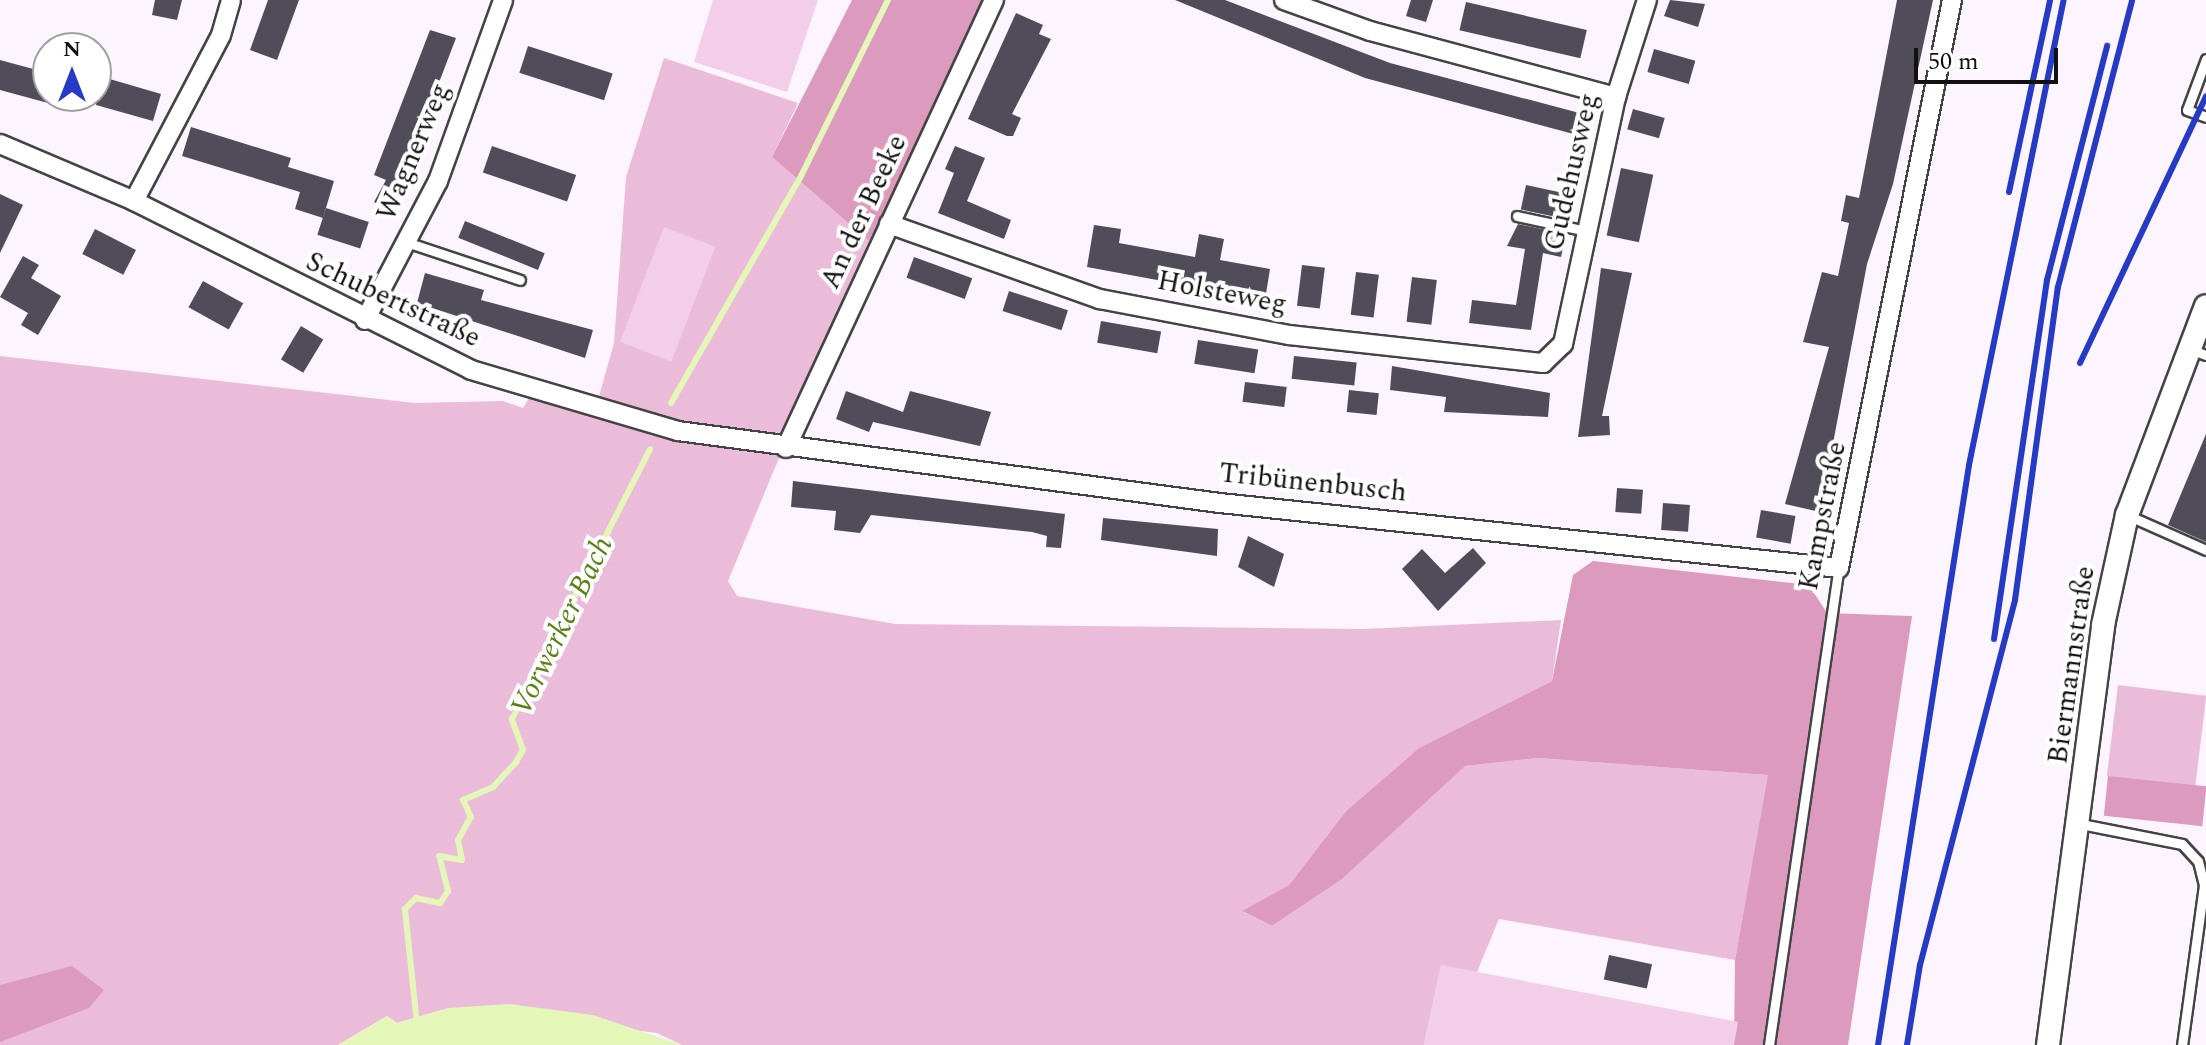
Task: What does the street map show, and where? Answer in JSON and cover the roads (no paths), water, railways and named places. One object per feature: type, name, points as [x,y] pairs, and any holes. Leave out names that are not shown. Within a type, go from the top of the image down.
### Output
[{"type":"street","points":[[134,201],[221,35],[231,0]]},
{"type":"street","name":"Wagnerweg","points":[[365,320],[438,181],[503,0]]},
{"type":"street","name":"An der Beeke","points":[[784,448],[994,0]]},
{"type":"street","points":[[1284,0],[1370,31],[1616,97]]},
{"type":"street","name":"Gudehusweg","points":[[1556,357],[1616,97],[1647,0]]},
{"type":"street","name":"Kampstraße","points":[[1839,568],[1952,0]]},
{"type":"street","name":"Schubertstraße","points":[[0,144],[134,201],[365,320],[534,390],[678,431],[784,448]]},
{"type":"street","name":"Holsteweg","points":[[889,224],[1100,299],[1289,335],[1543,363],[1556,357]]},
{"type":"street","name":"Biermannstraße","points":[[2048,1045],[2081,824],[2103,625],[2127,515],[2197,351],[2206,306]]},
{"type":"street","name":"Tribünenbusch","points":[[784,448],[1839,568]]},
{"type":"lane","points":[[2206,59],[2187,110],[2206,117]]},
{"type":"lane","points":[[1517,216],[1587,231]]},
{"type":"lane","points":[[406,242],[520,280]]},
{"type":"lane","points":[[2127,515],[2206,550]]},
{"type":"lane","name":"Kampstraße","points":[[1769,1045],[1839,568]]},
{"type":"lane","points":[[2081,824],[2182,844],[2198,861],[2204,885],[2182,1045]]},
{"type":"waterway","name":"Vorwerker Bach","points":[[671,403],[801,176],[888,0]]},
{"type":"waterway","name":"Vorwerker Bach","points":[[417,1024],[405,909],[416,898],[440,903],[448,891],[439,856],[462,860],[458,840],[471,817],[463,800],[493,787],[523,750],[512,719],[650,449]]},
{"type":"railway","points":[[2009,192],[2050,0]]},
{"type":"railway","points":[[1878,1045],[1969,465],[2064,0]]},
{"type":"railway","points":[[1907,1045],[1920,965],[2015,600],[2058,287],[2132,0]]},
{"type":"railway","points":[[1994,639],[2047,280],[2107,46]]},
{"type":"railway","points":[[2080,363],[2206,96]]}]
